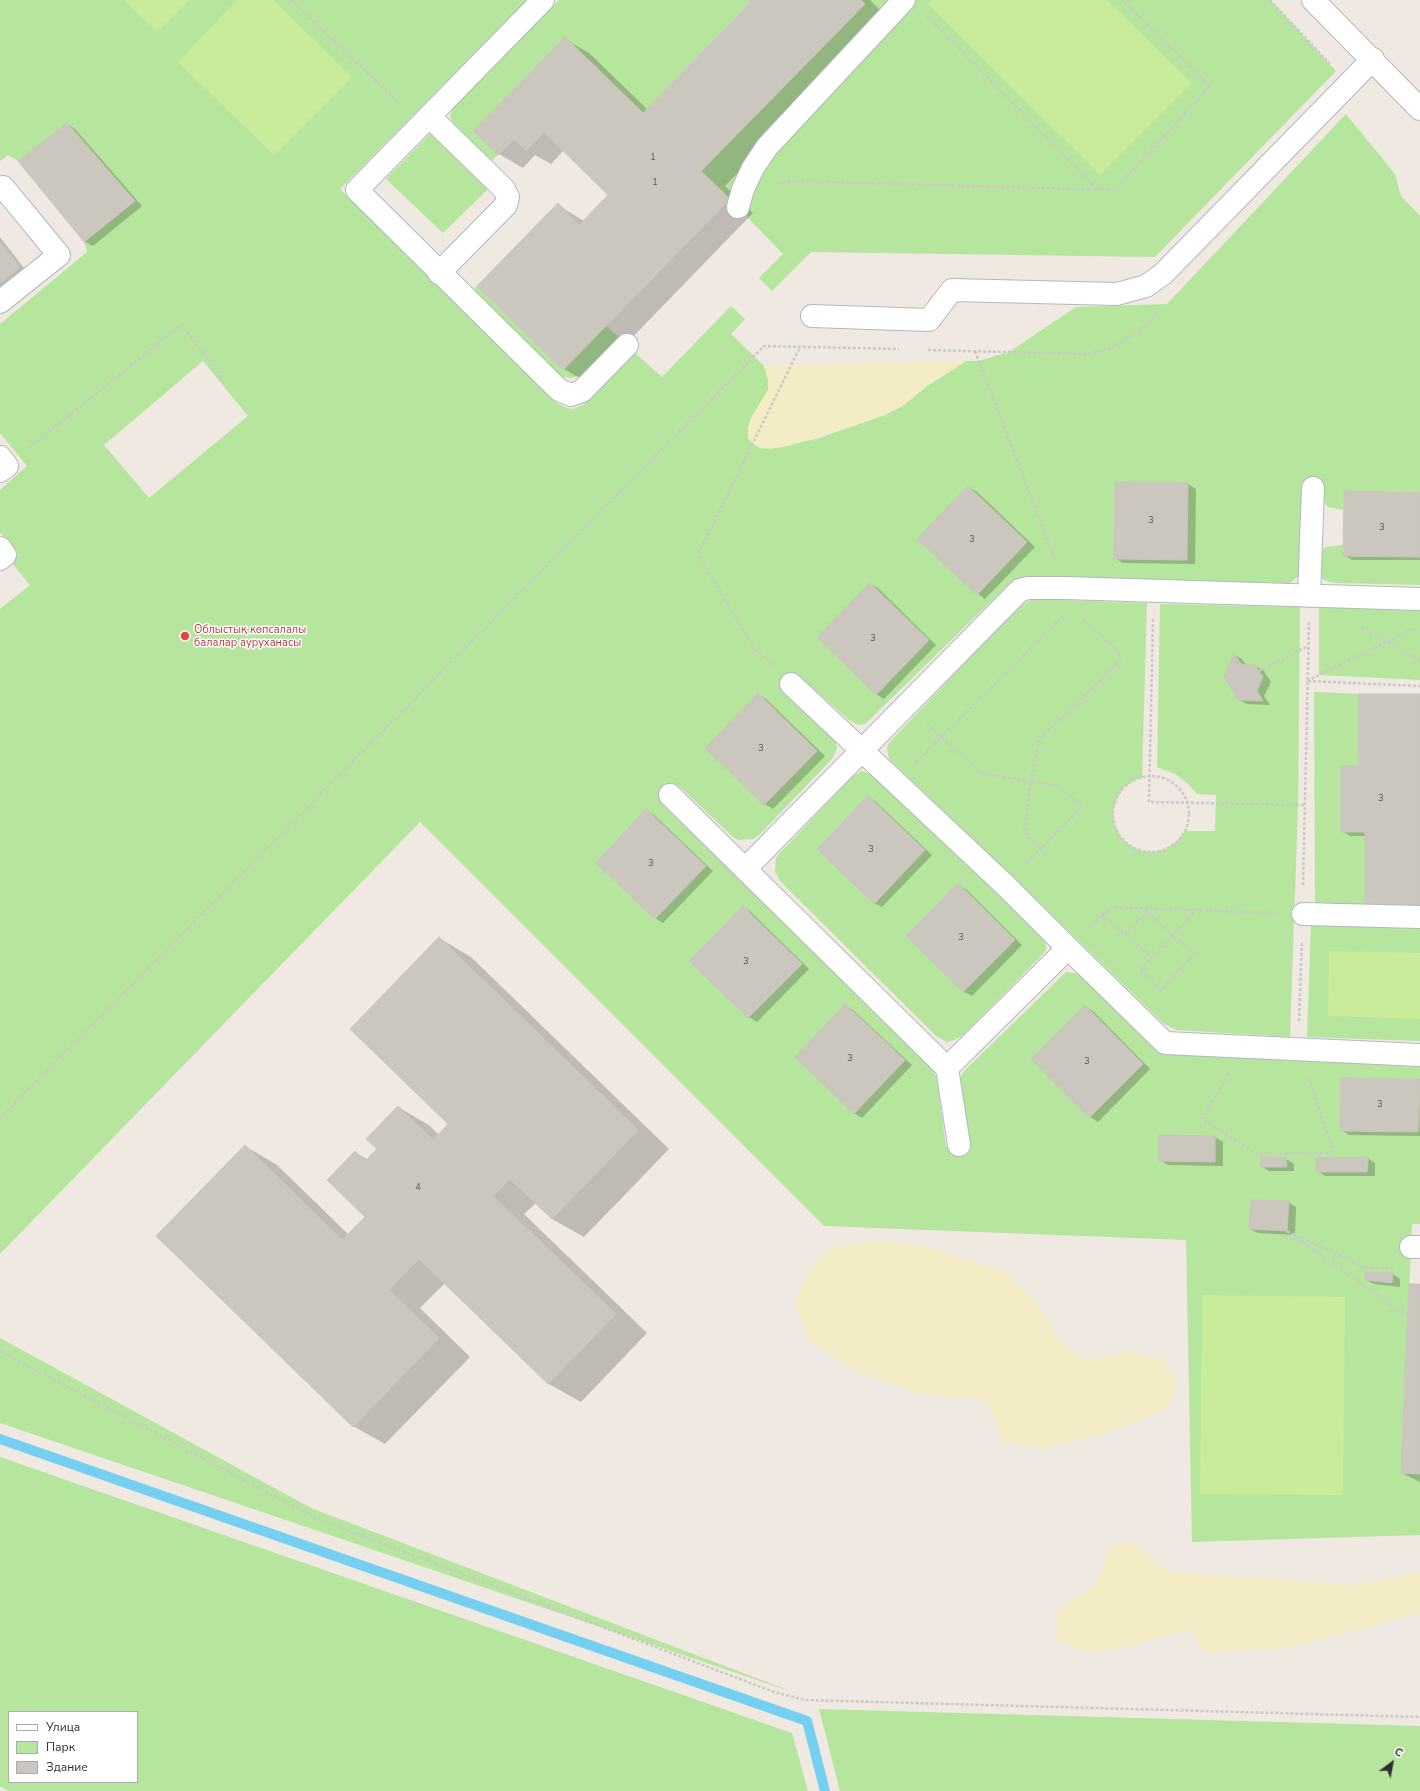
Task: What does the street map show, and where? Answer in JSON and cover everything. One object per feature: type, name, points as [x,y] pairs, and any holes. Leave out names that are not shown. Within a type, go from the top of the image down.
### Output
[{"type":"street","points":[[543,0],[357,190],[559,390],[571,395],[582,392],[627,345]]},
{"type":"street","points":[[741,198],[753,168],[767,147],[904,0]]},
{"type":"street","points":[[1313,0],[1373,59],[1420,109]]},
{"type":"street","points":[[812,316],[929,320],[952,290],[1117,294],[1146,286],[1163,274],[1373,59]]},
{"type":"street","points":[[426,121],[504,189],[508,196],[506,205],[440,273]]},
{"type":"street","points":[[0,190],[3,188],[59,255],[0,302]]},
{"type":"street","points":[[1309,596],[1314,488]]},
{"type":"street","points":[[0,548],[6,555],[0,559]]},
{"type":"street","points":[[745,869],[1016,592],[1028,588],[1068,598],[1154,590],[1420,599]]},
{"type":"street","points":[[791,684],[1005,885],[1165,1043],[1245,1048],[1420,1055]]},
{"type":"street","points":[[670,795],[947,1068],[959,1145]]},
{"type":"street","points":[[1303,914],[1420,917]]},
{"type":"street","points":[[947,1068],[1068,948]]},
{"type":"path","points":[[292,0],[426,121]]},
{"type":"path","points":[[741,198],[791,181],[1114,190],[1210,86],[1122,0]]},
{"type":"path","points":[[1270,0],[1348,84]]},
{"type":"path","points":[[924,12],[1098,190]]},
{"type":"path","points":[[920,350],[1086,354],[1110,349],[1140,330],[1161,309]]},
{"type":"path","points":[[2,465],[181,325],[222,375],[218,378]]},
{"type":"path","points":[[0,1118],[764,346],[904,349]]},
{"type":"path","points":[[791,684],[756,649],[698,555],[800,347]]},
{"type":"path","points":[[976,351],[1068,598],[1118,653],[1120,660],[1039,739],[1031,781],[1024,832],[1041,849]]},
{"type":"path","points":[[1154,590],[1150,802],[1305,805]]},
{"type":"path","points":[[1245,1048],[1202,1119],[1256,1152],[1334,1153],[1304,1062],[1298,1050],[1303,914],[1309,596]]},
{"type":"path","points":[[897,782],[1068,598]]},
{"type":"path","points":[[1360,626],[1420,660]]},
{"type":"path","points":[[1307,681],[1420,626]]},
{"type":"path","points":[[1259,671],[1308,646]]},
{"type":"path","points":[[1307,681],[1420,686]]},
{"type":"path","points":[[907,704],[940,737],[981,773],[1058,786],[1082,807],[1005,885]]},
{"type":"path","points":[[1160,777],[1170,782],[1184,796],[1186,802],[1189,809],[1189,819],[1185,831],[1177,842],[1166,849],[1154,852],[1141,851],[1129,845],[1120,836],[1114,824],[1113,811],[1117,798],[1124,787],[1135,780],[1160,777]]},
{"type":"path","points":[[1068,948],[1111,907],[1146,910],[1303,914]]},
{"type":"path","points":[[1146,910],[1173,935],[1194,954],[1161,990],[1140,970],[1152,958],[1173,935],[1195,911]]},
{"type":"path","points":[[1125,934],[1146,910]]},
{"type":"path","points":[[1102,914],[1152,958]]},
{"type":"path","points":[[1396,1268],[1366,1268],[1287,1231],[1408,1317]]},
{"type":"path","points":[[0,1351],[320,1520],[774,1692],[799,1699],[1420,1717]]},
{"type":"green space","points":[[0,0],[527,0],[340,189],[558,404],[567,408],[572,409],[583,405],[634,352],[662,377],[731,306],[745,319],[731,334],[764,366],[768,380],[768,390],[751,418],[748,428],[770,449],[816,439],[885,415],[904,405],[927,386],[966,361],[979,361],[1009,352],[1076,307],[1167,304],[1346,114],[1395,174],[1401,196],[1420,216],[1420,493],[1344,491],[1343,510],[1328,507],[1322,499],[1299,576],[1290,583],[1061,578],[1016,580],[1011,582],[865,724],[858,725],[849,720],[798,675],[791,684],[836,742],[837,748],[832,759],[759,835],[753,839],[739,840],[733,837],[679,786],[662,804],[927,1062],[937,1078],[946,1147],[970,1143],[961,1082],[961,1076],[965,1070],[1066,972],[1083,975],[1152,1046],[1158,1050],[1240,1057],[1420,1067],[1420,1224],[1412,1224],[1401,1473],[1420,1474],[1420,1535],[1192,1542],[1186,1240],[824,1226],[420,822],[0,1254],[0,609],[30,585],[11,562],[18,555],[0,532],[0,490],[27,466],[0,433],[0,324],[87,252],[84,242],[135,201],[68,123],[18,161],[8,155],[0,161]],"holes":[[[203,361],[248,416],[149,498],[104,445]]]},
{"type":"green space","points":[[124,0],[189,0],[157,32]]},
{"type":"green space","points":[[237,0],[273,0],[352,77],[274,155],[178,62]]},
{"type":"green space","points":[[559,0],[749,0],[751,2],[643,113],[565,38],[474,130],[498,155],[490,162],[453,125],[450,115],[454,107]]},
{"type":"green space","points":[[861,0],[892,0],[730,199],[701,171],[865,4]]},
{"type":"green space","points":[[913,0],[1270,0],[1336,71],[1155,257],[811,252],[772,291],[759,278],[783,254],[747,217],[753,187],[762,167]]},
{"type":"green space","points":[[932,0],[1107,0],[1192,83],[1100,175],[928,4]]},
{"type":"green space","points":[[431,133],[488,189],[443,233],[386,179]]},
{"type":"green space","points":[[477,286],[563,370],[606,326],[620,338],[582,375],[571,378],[559,376],[471,292]]},
{"type":"green space","points":[[1420,493],[1420,585],[1335,583],[1324,580],[1320,576],[1321,551],[1326,547],[1343,545],[1343,555]]},
{"type":"green space","points":[[1033,599],[1147,603],[1142,778],[1135,780],[1124,787],[1117,798],[1113,811],[1114,824],[1120,836],[1129,845],[1141,851],[1154,852],[1166,849],[1177,842],[1185,831],[1215,831],[1216,795],[1197,794],[1187,783],[1175,774],[1157,767],[1160,604],[1300,607],[1298,805],[1290,1037],[1177,1030],[1164,1024],[889,759],[887,748],[889,743],[1018,607]]},
{"type":"green space","points":[[1319,607],[1420,611],[1420,680],[1319,675]]},
{"type":"green space","points":[[1314,692],[1359,694],[1358,766],[1341,766],[1341,832],[1365,832],[1365,905],[1315,904]]},
{"type":"green space","points":[[862,771],[872,775],[1042,936],[1046,944],[1046,950],[1039,958],[963,1035],[954,1040],[947,1042],[936,1036],[780,881],[775,871],[776,858],[779,854],[852,777]]},
{"type":"green space","points":[[1311,922],[1420,924],[1420,1041],[1307,1037]]},
{"type":"green space","points":[[1329,951],[1420,953],[1420,1019],[1328,1016]]},
{"type":"green space","points":[[1202,1295],[1345,1297],[1343,1495],[1200,1494]]},
{"type":"green space","points":[[0,1338],[311,1508],[798,1694],[0,1423]]},
{"type":"green space","points":[[0,1457],[792,1733],[808,1791],[8,1791],[0,1786]]},
{"type":"green space","points":[[819,1709],[1420,1726],[1420,1791],[840,1791]]},
{"type":"sand","points":[[966,361],[927,386],[904,405],[885,415],[788,446],[770,449],[760,448],[753,444],[748,438],[748,428],[751,418],[768,390],[768,380],[764,366]]},
{"type":"sand","points":[[867,1240],[923,1246],[1007,1272],[1040,1308],[1060,1342],[1087,1361],[1127,1351],[1164,1359],[1176,1378],[1172,1403],[1153,1415],[1098,1435],[1042,1448],[1003,1442],[985,1399],[922,1395],[855,1370],[807,1339],[795,1304],[809,1271],[831,1249]]},
{"type":"sand","points":[[1132,1541],[1169,1572],[1352,1585],[1420,1573],[1420,1613],[1286,1648],[1206,1652],[1189,1629],[1127,1647],[1089,1653],[1056,1639],[1058,1611],[1098,1582],[1110,1547]]},
{"type":"building","points":[[749,0],[861,0],[865,4],[701,171],[730,199],[563,370],[477,286],[558,203],[579,225],[608,195],[544,132],[526,151],[514,139],[498,155],[473,131],[565,37],[643,113],[751,2]]},
{"type":"building","points":[[67,123],[135,201],[84,242],[18,161]]},
{"type":"building","points":[[0,242],[20,267],[0,283]]},
{"type":"building","points":[[1115,482],[1188,483],[1187,560],[1114,559]]},
{"type":"building","points":[[968,486],[1027,542],[977,595],[917,539]]},
{"type":"building","points":[[1344,491],[1420,493],[1420,557],[1343,556]]},
{"type":"building","points":[[870,583],[929,640],[876,695],[817,637]]},
{"type":"building","points":[[1234,653],[1241,664],[1255,665],[1263,677],[1257,691],[1263,701],[1238,700],[1224,677]]},
{"type":"building","points":[[758,693],[817,751],[764,805],[705,748]]},
{"type":"building","points":[[1359,694],[1420,694],[1420,906],[1365,905],[1365,832],[1341,832],[1341,766],[1358,766]]},
{"type":"building","points":[[868,796],[925,850],[874,904],[817,849]]},
{"type":"building","points":[[646,809],[706,866],[655,919],[596,863]]},
{"type":"building","points":[[958,883],[1015,940],[963,992],[906,936]]},
{"type":"building","points":[[743,906],[802,964],[748,1018],[689,961]]},
{"type":"building","points":[[439,937],[638,1130],[552,1219],[510,1179],[493,1196],[616,1314],[548,1384],[419,1259],[389,1290],[439,1338],[353,1427],[156,1236],[245,1145],[342,1240],[365,1217],[327,1180],[355,1151],[365,1161],[377,1149],[366,1139],[398,1106],[433,1140],[448,1124],[350,1029]]},
{"type":"building","points":[[845,1004],[905,1060],[854,1114],[795,1057]]},
{"type":"building","points":[[1085,1005],[1143,1064],[1089,1118],[1031,1059]]},
{"type":"building","points":[[1341,1078],[1420,1079],[1418,1132],[1340,1131]]},
{"type":"building","points":[[1159,1135],[1215,1136],[1215,1162],[1159,1161]]},
{"type":"building","points":[[1261,1157],[1286,1158],[1287,1167],[1260,1167]]},
{"type":"building","points":[[1368,1157],[1367,1172],[1316,1172],[1316,1158]]},
{"type":"building","points":[[1251,1200],[1289,1201],[1287,1231],[1249,1229]]},
{"type":"building","points":[[1365,1272],[1393,1273],[1392,1283],[1365,1280]]},
{"type":"building","points":[[1409,1284],[1420,1284],[1420,1474],[1401,1473]]},
{"type":"waterway","points":[[0,1439],[807,1721],[825,1791]]},
{"type":"place","name":"Облыстық көпсалалы балалар ауруханасы","points":[[185,636]]}]
